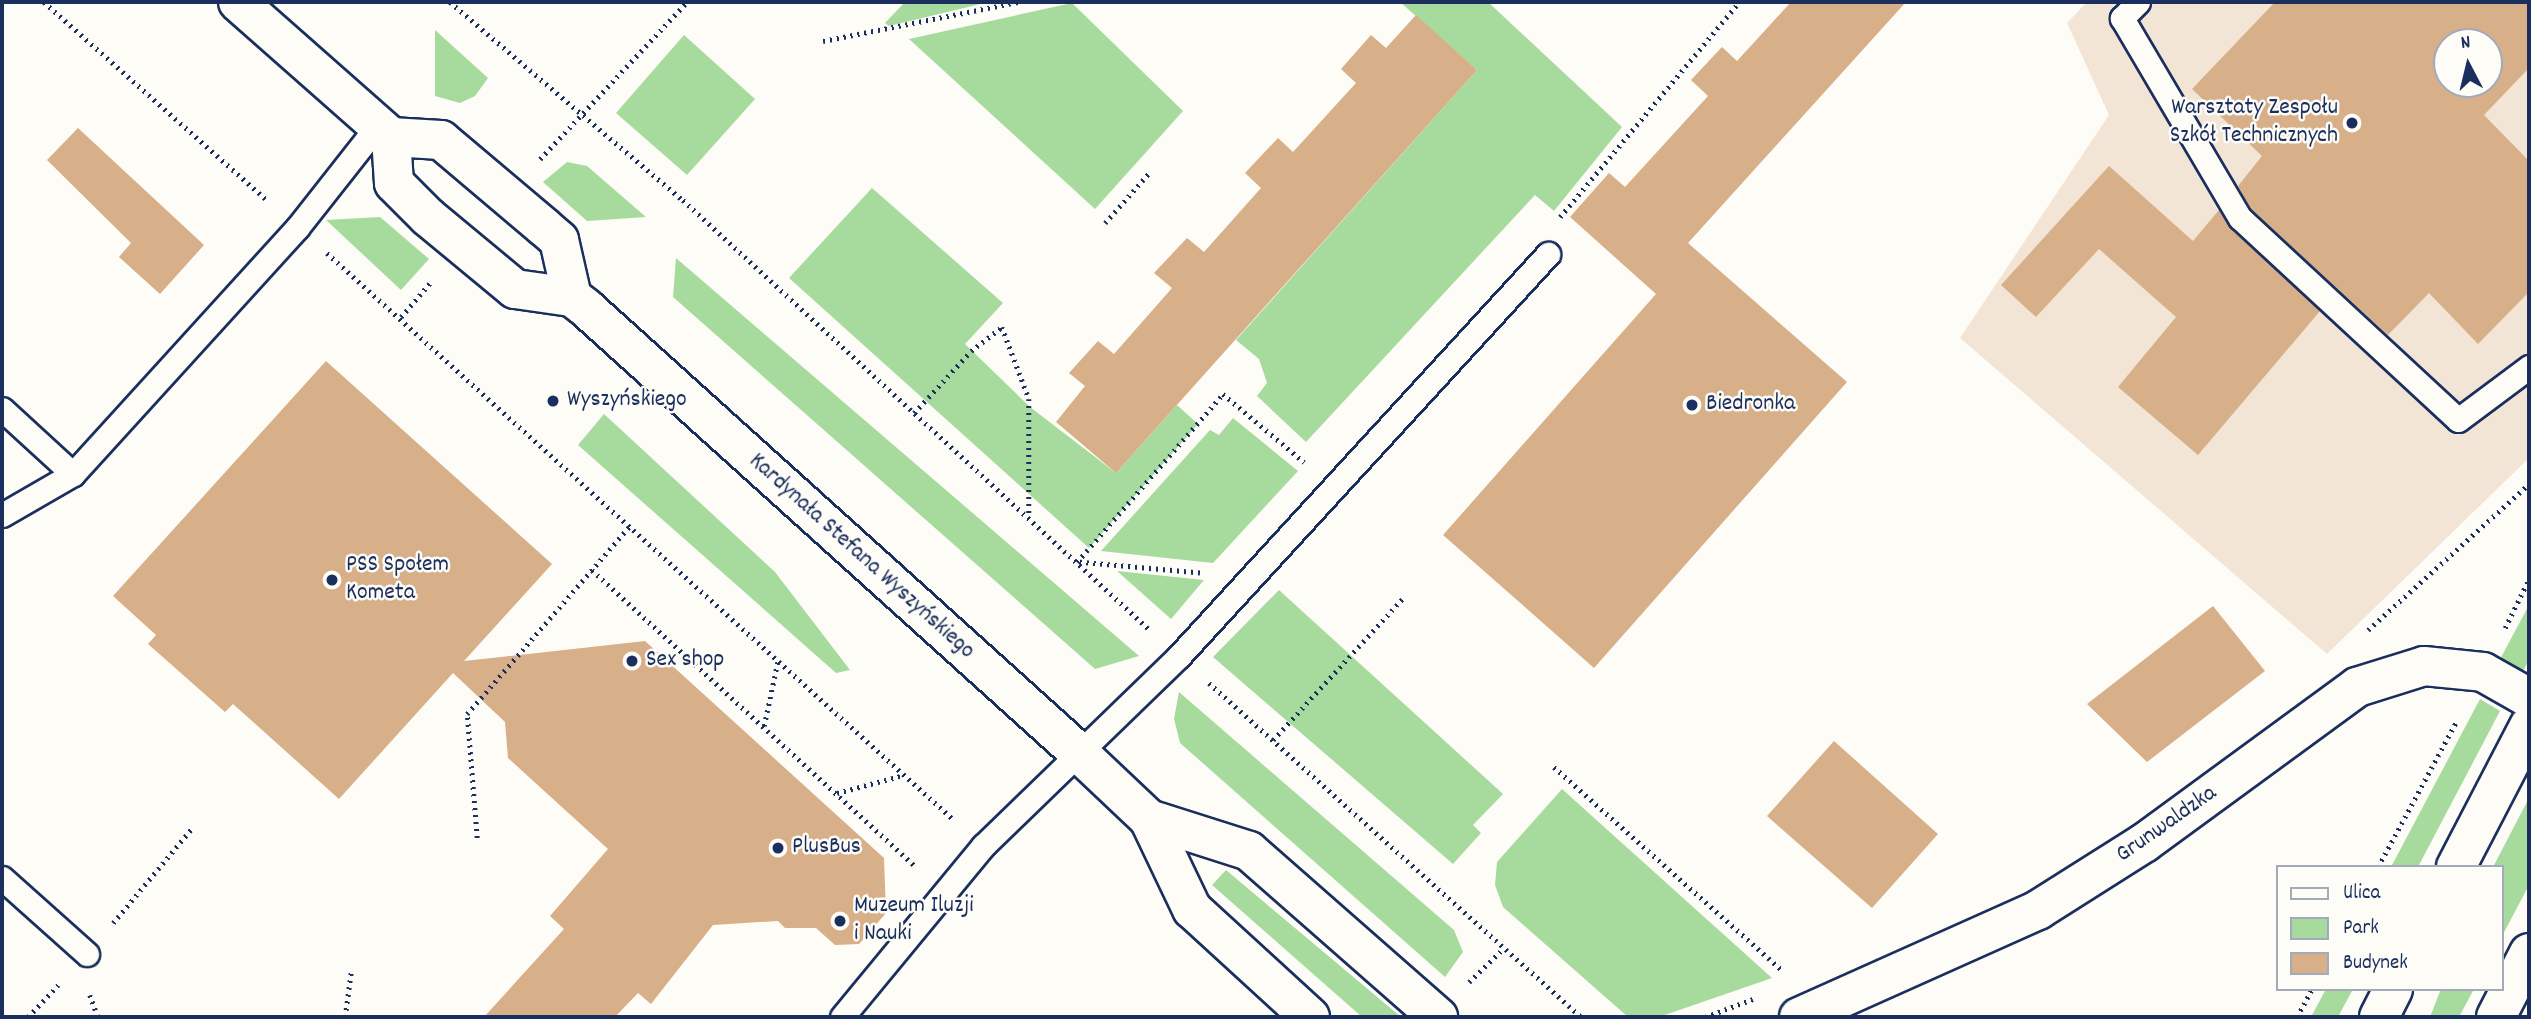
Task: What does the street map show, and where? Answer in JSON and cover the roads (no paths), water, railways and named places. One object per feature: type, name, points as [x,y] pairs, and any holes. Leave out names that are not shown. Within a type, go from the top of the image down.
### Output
[{"type":"street","points":[[238,2],[384,131],[441,140],[559,240],[572,297],[515,289],[428,217],[394,183],[384,131]]},
{"type":"street","name":"Kardynała Stefana Wyszyńskiego","points":[[572,297],[1077,751],[1149,819],[1192,909],[1310,1017]]},
{"type":"street","name":"Grunwaldzka","points":[[1798,1017],[2038,910],[2144,843],[2357,687],[2424,666],[2483,672],[2529,698]]},
{"type":"street","points":[[2457,865],[2529,726]]},
{"type":"street","name":"Kardynała Stefana Wyszyńskiego","points":[[1149,819],[1249,851],[1438,1017]]},
{"type":"street","points":[[2496,1017],[2529,953]]},
{"type":"street","points":[[2379,1017],[2392,991]]},
{"type":"lane","points":[[2138,2],[2122,18],[2239,218],[2458,421],[2529,367]]},
{"type":"lane","points":[[2,516],[74,474],[384,131]]},
{"type":"lane","points":[[842,1017],[983,846],[1077,751],[1179,656],[1548,254]]},
{"type":"lane","points":[[2,409],[74,474]]},
{"type":"lane","points":[[2,878],[87,954]]},
{"type":"place","name":"Warsztaty Zespołu Szkół Technicznych","points":[[2352,123]]},
{"type":"place","name":"Wyszyńskiego","points":[[553,401]]},
{"type":"place","name":"Biedronka","points":[[1692,405]]},
{"type":"place","name":"PSS Społem Kometa","points":[[332,580]]},
{"type":"place","name":"Sex shop","points":[[632,661]]},
{"type":"place","name":"PlusBus","points":[[778,848]]},
{"type":"place","name":"Muzeum Iluzji i Nauki","points":[[840,921]]}]
